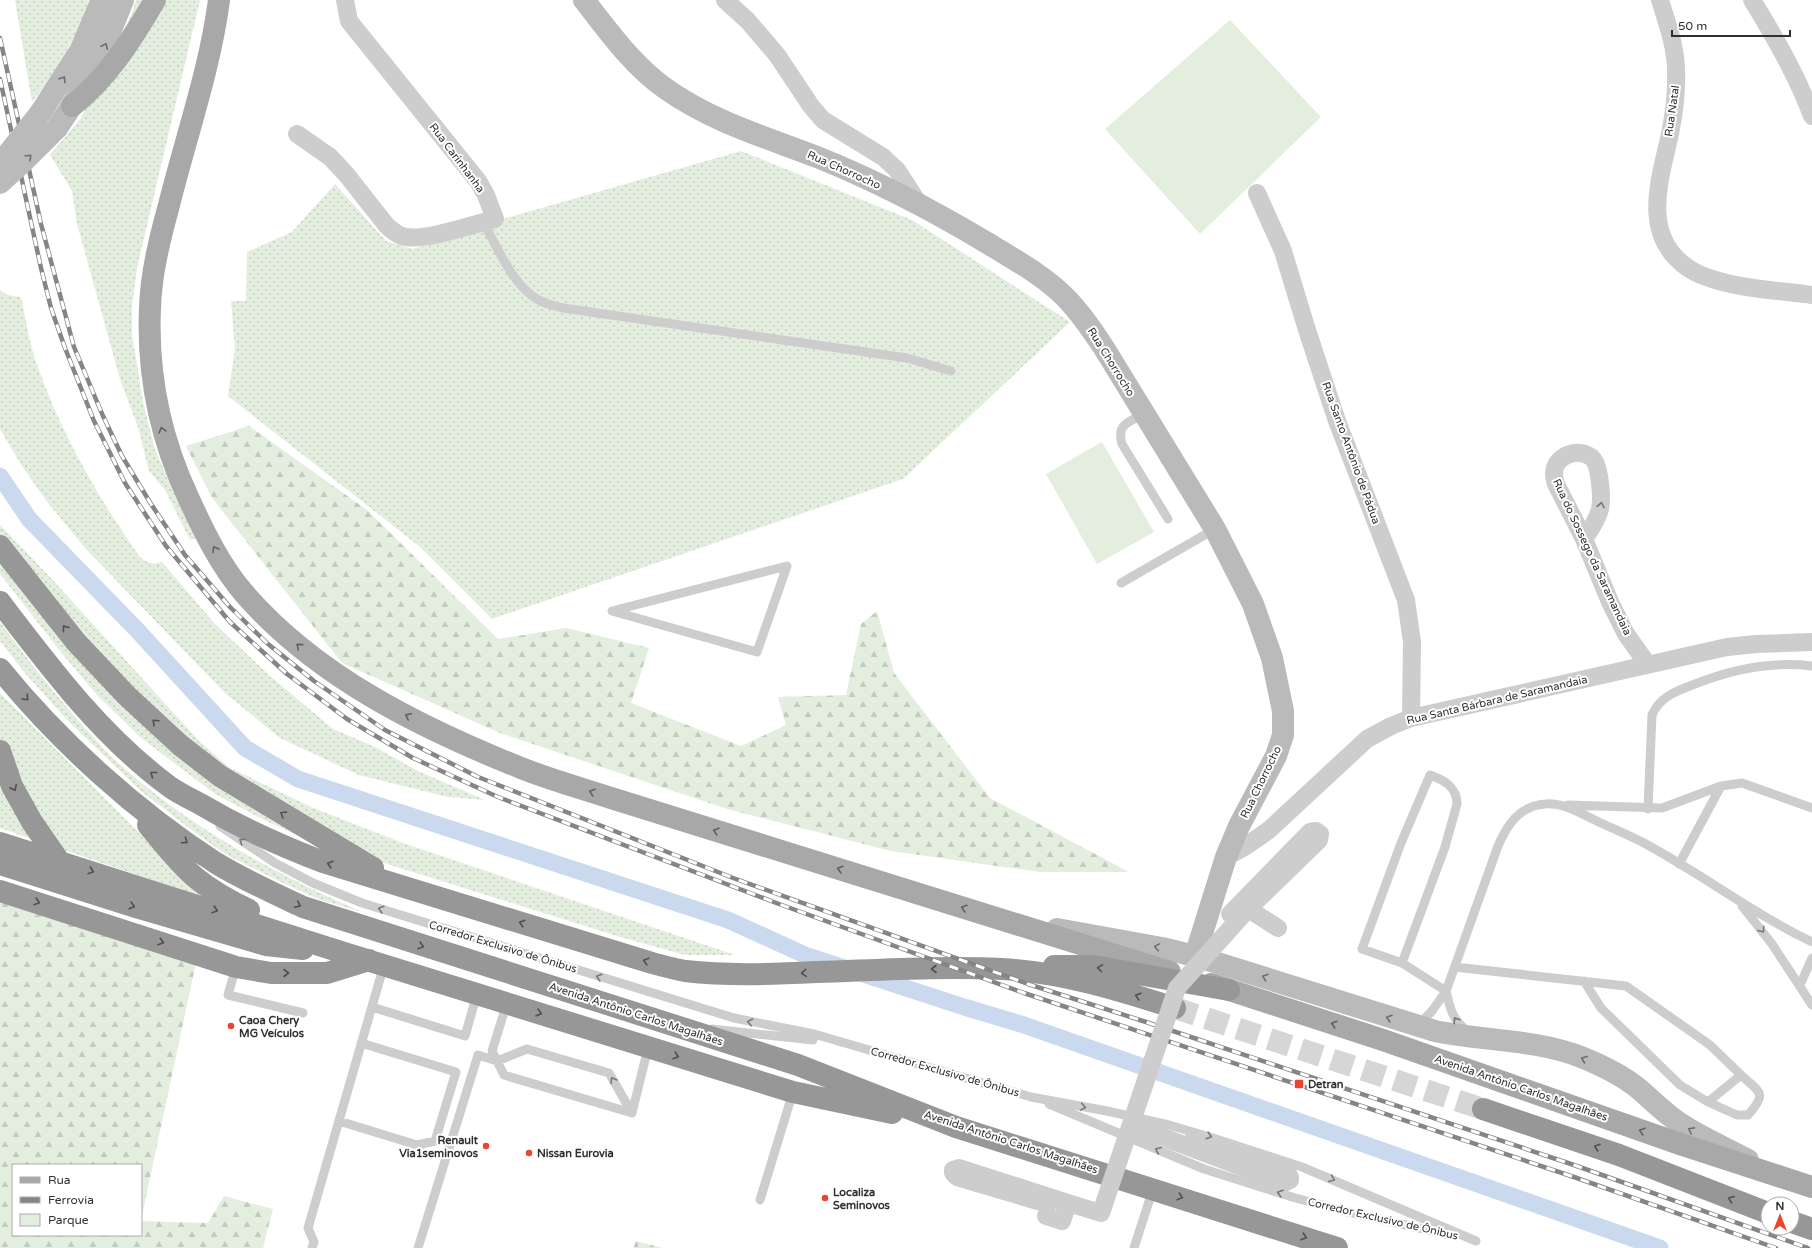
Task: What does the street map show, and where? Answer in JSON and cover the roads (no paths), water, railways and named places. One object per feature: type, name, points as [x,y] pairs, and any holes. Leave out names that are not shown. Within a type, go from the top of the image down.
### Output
[{"type":"highway","points":[[0,546],[76,642],[127,696],[180,745],[220,776],[316,835],[406,887]]},
{"type":"highway","points":[[0,602],[73,695],[106,731],[140,763],[172,788],[231,822],[278,845],[323,862],[652,963],[684,971],[758,974],[891,970],[1003,969],[1062,965],[1093,966],[1229,990]]},
{"type":"highway","name":"Avenida Antônio Carlos Magalhães","points":[[0,669],[45,719],[113,784],[180,838],[218,863],[260,887],[303,907],[798,1065],[956,1127],[1330,1247]]},
{"type":"highway","points":[[0,751],[12,786],[57,872]]},
{"type":"highway","points":[[113,784],[177,860],[196,878],[223,897],[262,918],[362,958]]},
{"type":"highway","points":[[0,843],[57,872]]},
{"type":"highway","points":[[0,864],[57,872],[362,958],[648,1048],[794,1092],[956,1127]]},
{"type":"highway","points":[[0,890],[236,967],[271,974],[327,974],[362,958]]},
{"type":"highway","points":[[1003,969],[1054,975],[1081,981],[1125,992],[1175,1008]]},
{"type":"highway","points":[[1483,1109],[1619,1155],[1760,1210]]},
{"type":"highway","points":[[1800,1225],[1812,1229]]},
{"type":"main road","points":[[72,106],[85,96],[118,58],[155,0]]},
{"type":"main road","name":"Avenida Antônio Carlos Magalhães","points":[[219,0],[207,60],[163,229],[155,269],[150,307],[151,367],[161,427],[173,462],[200,525],[243,592],[308,654],[390,707],[443,734],[523,769],[604,796],[1229,990],[1383,1040],[1680,1144],[1776,1174],[1812,1187]]},
{"type":"street","points":[[0,164],[41,112],[80,51],[102,0]]},
{"type":"street","points":[[0,183],[57,128],[72,106],[98,61],[123,0]]},
{"type":"street","name":"Rua Carinhanha","points":[[345,0],[349,21],[478,181],[486,195],[495,219],[483,222]]},
{"type":"street","name":"Rua Chorrocho","points":[[584,0],[619,45],[641,68],[666,89],[703,113],[746,132],[841,167],[919,204],[1011,257],[1065,296],[1084,319],[1104,348],[1215,529],[1253,604],[1272,658],[1283,711],[1283,735],[1276,756],[1239,826],[1226,857],[1195,956]]},
{"type":"street","points":[[725,0],[748,21],[777,55],[811,106],[823,120],[882,157],[897,170],[919,204]]},
{"type":"street","name":"Rua Natal","points":[[1660,0],[1671,38],[1676,71],[1672,122],[1658,183],[1658,223],[1665,241],[1676,257],[1689,268],[1707,277],[1727,282],[1812,295]]},
{"type":"street","points":[[1752,0],[1798,82],[1812,116]]},
{"type":"street","points":[[297,134],[330,157],[346,174],[387,226],[398,235],[411,238],[421,238],[483,222]]},
{"type":"street","name":"Rua Santo Antônio de Pádua","points":[[1257,193],[1283,251],[1337,421],[1406,600],[1412,642],[1411,718]]},
{"type":"street","name":"Rua do Sossego da Saramandaia","points":[[1584,539],[1596,522],[1602,504],[1602,495],[1599,474],[1594,460],[1585,454],[1573,453],[1562,458],[1557,464],[1554,474],[1556,484],[1584,539],[1626,634],[1648,665]]},
{"type":"street","name":"Rua Santa Bárbara de Saramandaia","points":[[1226,857],[1246,846],[1269,830],[1367,739],[1391,726],[1411,718],[1727,647],[1756,644],[1812,642]]},
{"type":"street","points":[[1068,1203],[1062,1221],[1047,1210],[956,1177],[953,1170],[959,1168],[1101,1213],[1130,1125],[1165,1031],[1177,988],[1248,909],[1319,840],[1319,832],[1310,832],[1230,914]]},
{"type":"street","points":[[1248,909],[1278,928]]},
{"type":"street","points":[[995,918],[1162,948],[1195,956],[1442,1033],[1534,1045],[1560,1050],[1618,1074],[1681,1124],[1776,1174]]},
{"type":"street","points":[[1130,1125],[1284,1183],[1290,1180],[1287,1173],[1190,1143]]},
{"type":"lane","points":[[483,222],[513,275],[524,289],[539,300],[563,308],[907,358],[951,371]]},
{"type":"lane","points":[[1144,414],[1125,424],[1121,429],[1120,436],[1122,444],[1168,519]]},
{"type":"lane","points":[[1121,582],[1215,529]]},
{"type":"lane","points":[[787,566],[757,652],[612,611],[741,578],[787,566]]},
{"type":"lane","points":[[1648,808],[1652,715],[1656,706],[1663,699],[1673,692],[1725,672],[1774,664],[1812,666]]},
{"type":"lane","points":[[1402,963],[1445,847],[1457,804],[1457,797],[1454,790],[1448,784],[1430,775],[1401,843],[1362,949],[1402,963],[1446,992],[1454,1019],[1460,1026],[1480,1039]]},
{"type":"lane","points":[[1416,1026],[1432,1011],[1446,992],[1498,846],[1506,828],[1515,817],[1528,808],[1544,804],[1662,808],[1721,786],[1742,784],[1812,808]]},
{"type":"lane","points":[[1679,864],[1721,786]]},
{"type":"lane","name":"Corredor Exclusivo de Ônibus","points":[[172,788],[220,826],[275,863],[313,883],[362,903],[734,1018],[814,1034],[1031,1097],[1107,1111],[1169,1125],[1214,1138],[1302,1167],[1476,1241],[1340,1210],[1292,1197],[1204,1169],[1031,1097]]},
{"type":"lane","points":[[1562,805],[1652,847],[1737,901],[1812,942]]},
{"type":"lane","points":[[1737,901],[1772,944],[1812,1005]]},
{"type":"lane","points":[[312,1248],[314,1242],[308,1228],[372,1007],[362,958]]},
{"type":"lane","points":[[1800,986],[1812,958]]},
{"type":"lane","points":[[236,967],[228,995],[303,1013]]},
{"type":"lane","points":[[1455,967],[1584,981],[1626,986],[1710,1045],[1760,1093],[1761,1098],[1759,1102],[1748,1115],[1737,1115],[1708,1102],[1680,1085],[1601,1008],[1584,981]]},
{"type":"lane","points":[[372,1007],[465,1036],[477,994]]},
{"type":"lane","points":[[507,1003],[492,1052],[504,1075],[632,1113]]},
{"type":"lane","name":"Corredor Exclusivo de Ônibus","points":[[667,1024],[800,1038],[860,1048]]},
{"type":"lane","points":[[339,1121],[418,1145],[435,1141],[456,1072],[361,1043]]},
{"type":"lane","points":[[632,1113],[648,1048]]},
{"type":"lane","points":[[418,1248],[478,1055],[497,1061],[527,1049],[609,1073],[632,1113]]},
{"type":"lane","points":[[1708,1102],[1742,1075]]},
{"type":"lane","points":[[760,1200],[794,1092]]},
{"type":"lane","points":[[1134,1248],[1153,1189]]},
{"type":"waterway","points":[[0,476],[29,519],[138,631],[245,748],[298,779],[728,920],[805,955],[1021,1024],[1660,1248]]},
{"type":"tunnel","points":[[1175,1008],[1483,1109]]},
{"type":"railway","points":[[0,38],[41,224],[74,347],[103,416],[122,456],[151,504],[185,555],[230,607],[268,644],[314,681],[385,730],[478,777],[733,878],[1028,984],[1574,1165],[1808,1248]]},
{"type":"railway","points":[[0,79],[51,308],[94,421],[125,483],[166,546],[230,622],[287,674],[347,719],[413,758],[498,797],[779,904],[1024,993],[1571,1176],[1776,1248]]},
{"type":"place","name":"Caoa Chery MG Veículos","points":[[231,1026]]},
{"type":"place","name":"Detran","points":[[1299,1084]]},
{"type":"place","name":"Renault Via1seminovos","points":[[486,1146]]},
{"type":"place","name":"Nissan Eurovia","points":[[529,1153]]},
{"type":"place","name":"Localiza Seminovos","points":[[825,1198]]}]
